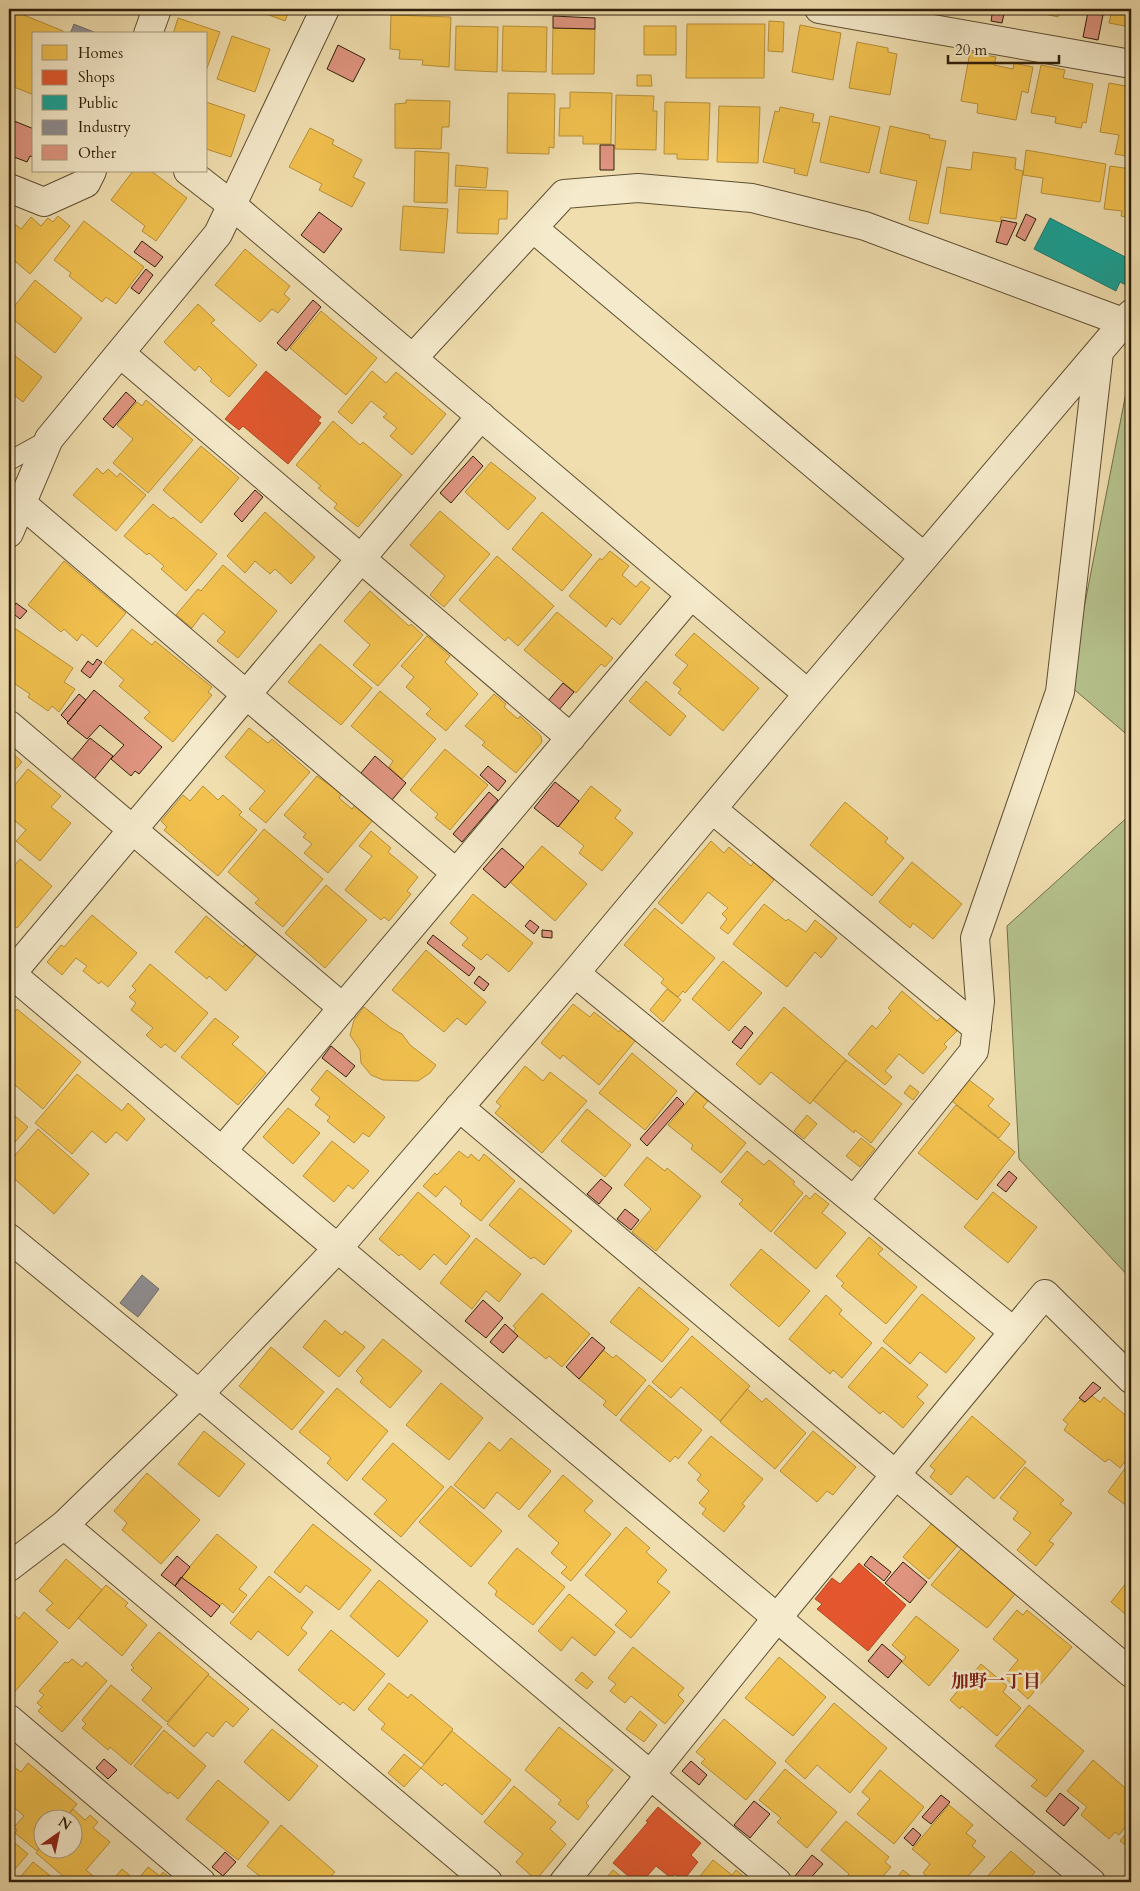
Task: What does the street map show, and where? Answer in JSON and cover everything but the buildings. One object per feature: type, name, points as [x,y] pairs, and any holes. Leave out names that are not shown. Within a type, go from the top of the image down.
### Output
[{"type":"street","points":[[149,32],[157,9]]},
{"type":"street","points":[[9,532],[49,439],[218,234],[233,206],[325,9]]},
{"type":"street","points":[[819,9],[1131,64]]},
{"type":"street","points":[[9,188],[44,202],[86,183],[92,172]]},
{"type":"street","points":[[189,172],[233,206],[808,694]]},
{"type":"street","points":[[9,1567],[64,1525],[199,1394],[338,1248],[576,973],[924,557],[1099,352],[1129,320],[865,226],[752,198],[638,188],[564,194],[413,358]]},
{"type":"street","points":[[533,228],[924,557]]},
{"type":"street","points":[[854,1201],[974,1051],[980,1000],[975,938],[1060,692],[1099,352]]},
{"type":"street","points":[[120,353],[571,738]]},
{"type":"street","points":[[481,416],[10,973],[1090,1882]]},
{"type":"street","points":[[21,503],[456,873]]},
{"type":"street","points":[[222,1151],[691,595]]},
{"type":"street","points":[[9,725],[343,1008]]},
{"type":"street","points":[[712,809],[977,1028]]},
{"type":"street","points":[[576,973],[1014,1332]]},
{"type":"street","points":[[459,1107],[1131,1673]]},
{"type":"street","points":[[9,1238],[199,1394],[777,1882]]},
{"type":"street","points":[[564,1882],[777,1618],[1045,1294],[1131,1379]]},
{"type":"street","points":[[64,1525],[488,1882]]},
{"type":"street","points":[[9,1720],[201,1882]]},
{"type":"lane","points":[[9,461],[49,439]]},
{"type":"green space","points":[[1131,367],[1131,738],[1069,685]]},
{"type":"green space","points":[[1131,814],[1131,1279],[1019,1159],[1007,926]]},
{"type":"district","name":"加野一丁目","points":[[996,1681]]}]
